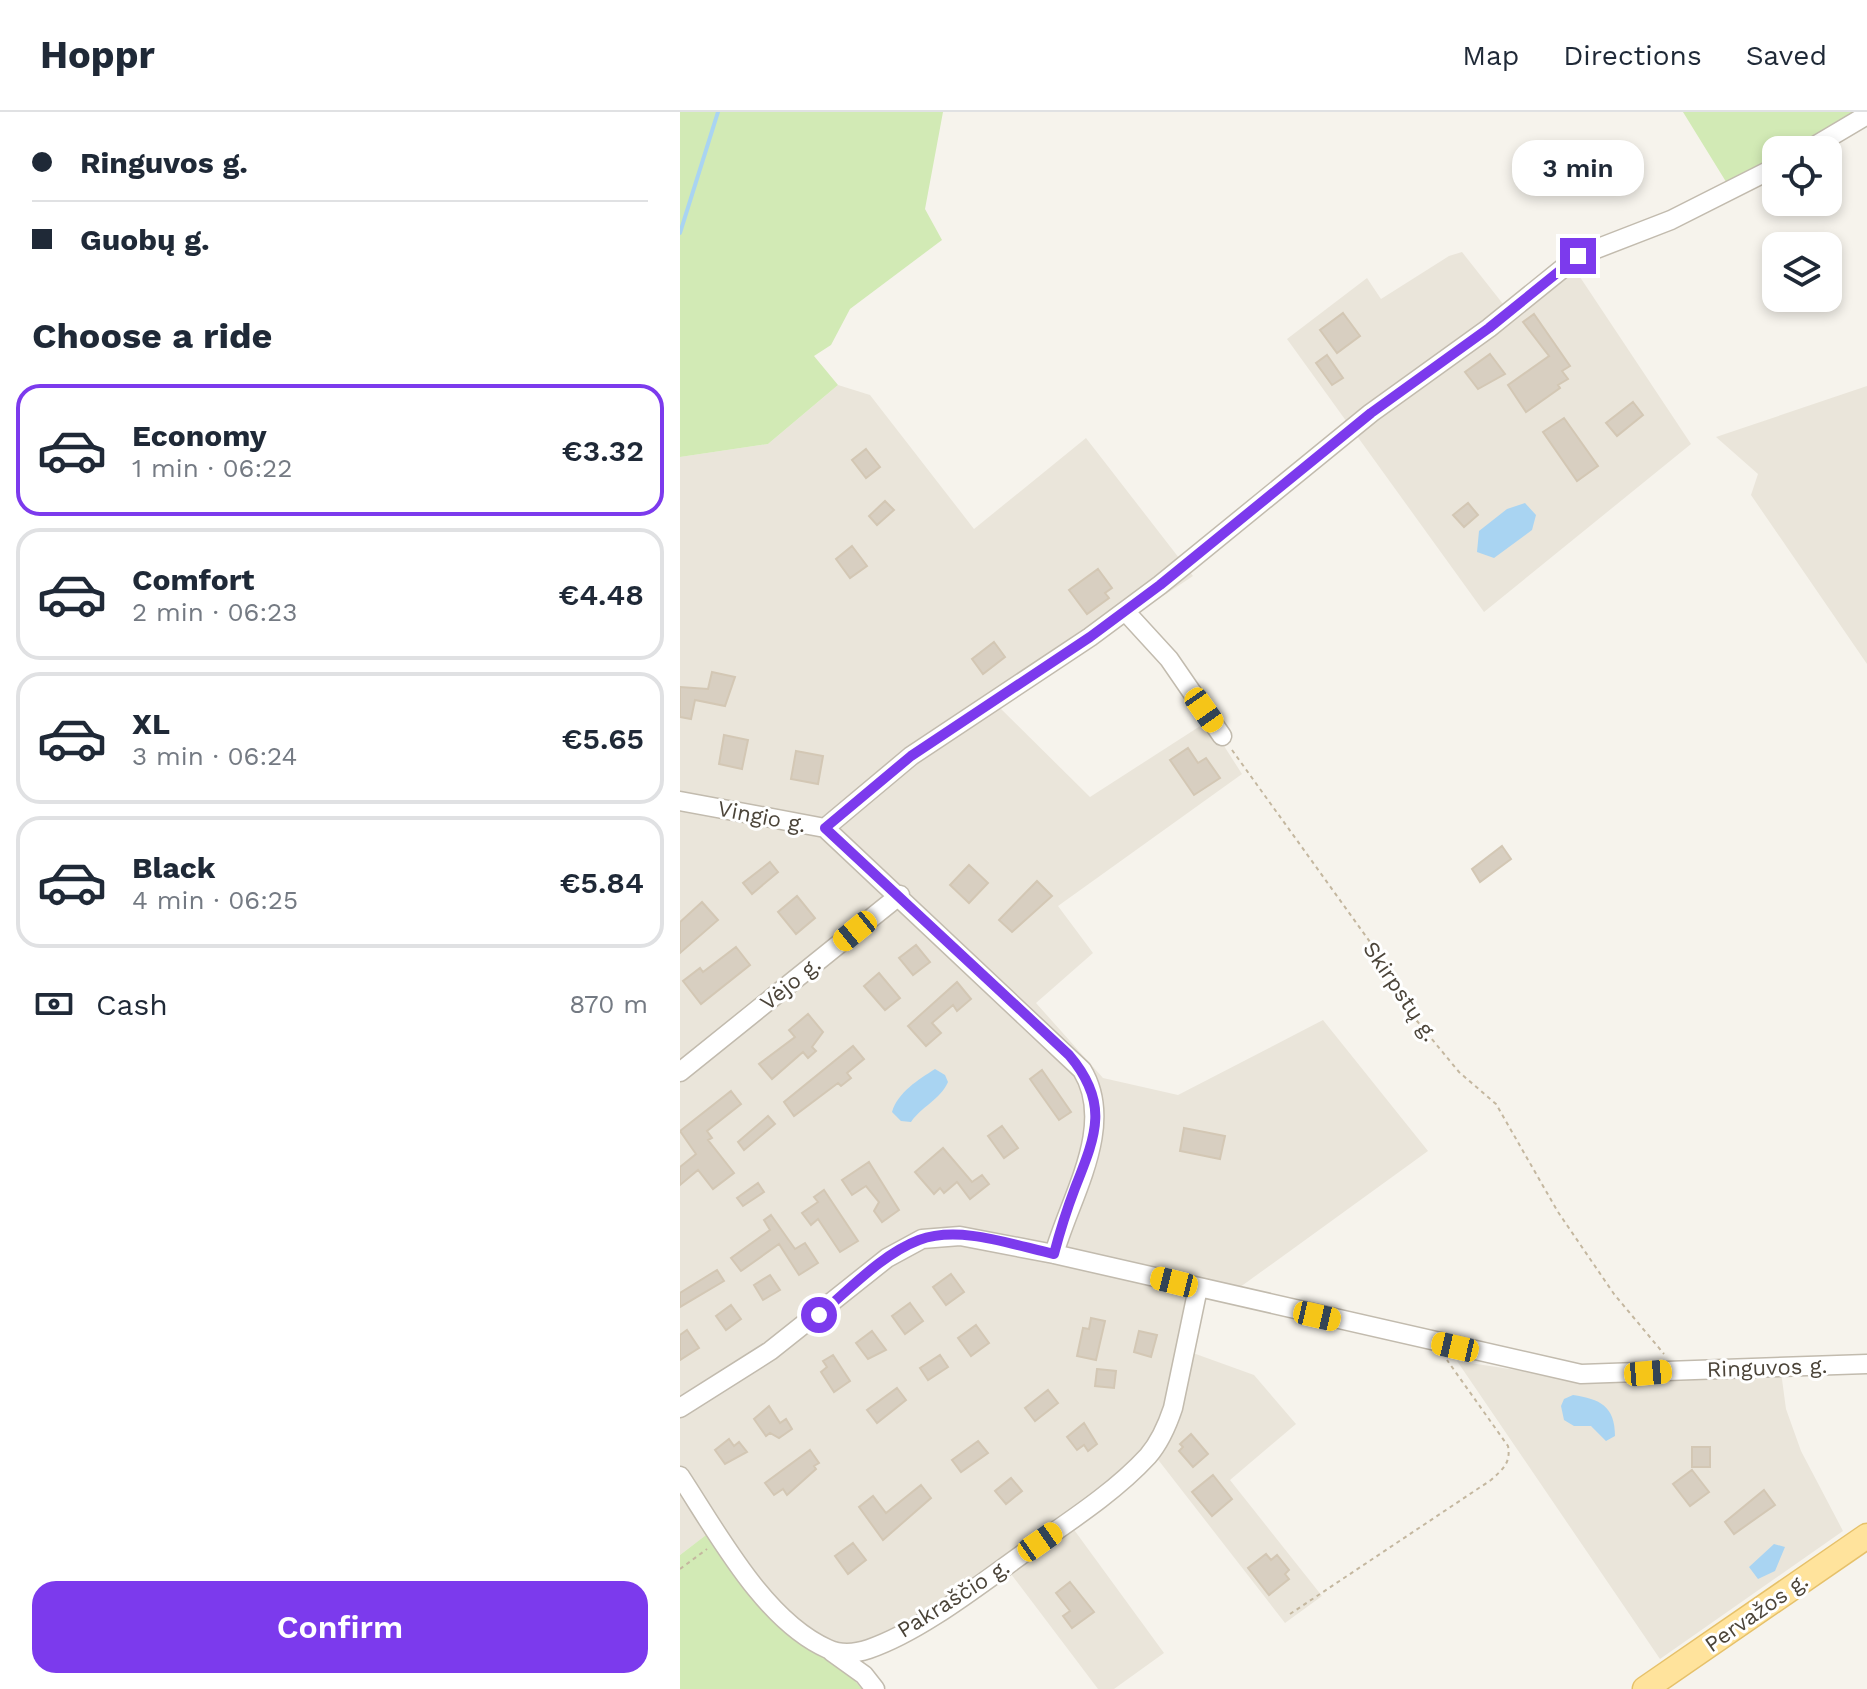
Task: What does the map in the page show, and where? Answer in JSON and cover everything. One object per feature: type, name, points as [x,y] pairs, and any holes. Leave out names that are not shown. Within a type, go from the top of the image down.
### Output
[{"type":"main road","name":"Pervažos g.","points":[[1645,1689],[1867,1536]]},
{"type":"street","points":[[1832,136],[1867,115]]},
{"type":"street","points":[[825,828],[911,756],[1125,611],[1371,413],[1489,328],[1578,256],[1671,220],[1762,174]]},
{"type":"street","points":[[1125,611],[1169,659],[1222,736]]},
{"type":"street","name":"Vingio g.","points":[[680,801],[825,828],[1069,1055],[1091,1085],[1096,1101],[1095,1132],[1054,1254]]},
{"type":"street","name":"Vėjo g.","points":[[680,1072],[900,895]]},
{"type":"street","name":"Ringuvos g.","points":[[680,1408],[770,1351],[887,1258],[922,1239],[960,1236],[1054,1254],[1581,1374],[1867,1364]]},
{"type":"street","name":"Pakraščio g.","points":[[830,1650],[845,1653],[872,1648],[961,1598],[1057,1530],[1148,1456],[1167,1427],[1173,1408],[1198,1288]]},
{"type":"street","points":[[680,1476],[721,1538],[780,1614],[869,1682]]},
{"type":"street","points":[[869,1682],[872,1648]]},
{"type":"path","name":"Skirpstų g.","points":[[1222,736],[1388,967],[1417,1021],[1459,1072],[1496,1104],[1558,1212],[1614,1294],[1670,1361],[1670,1371]]},
{"type":"path","points":[[1290,1614],[1505,1467],[1510,1457],[1508,1446],[1446,1359],[1429,1341]]},
{"type":"path","points":[[680,1569],[721,1538]]},
{"type":"shaded area","points":[[1462,252],[1503,304],[1566,256],[1691,444],[1484,612],[1287,339],[1367,278],[1381,299],[1449,256]]},
{"type":"shaded area","points":[[838,385],[870,395],[974,529],[1086,438],[1193,576],[998,706],[1090,797],[1208,721],[1242,774],[1058,906],[1093,953],[1036,1003],[1103,1078],[1178,1095],[1323,1020],[1428,1151],[1236,1290],[1209,1283],[1193,1353],[1254,1375],[1296,1424],[1230,1480],[1322,1596],[1285,1623],[1156,1457],[1072,1527],[1164,1653],[1114,1689],[1098,1689],[1008,1570],[847,1672],[709,1533],[680,1555],[680,457],[768,444]]},
{"type":"shaded area","points":[[1867,386],[1867,664],[1751,495],[1758,474],[1716,437]]},
{"type":"shaded area","points":[[1457,1361],[1602,1383],[1781,1372],[1786,1409],[1801,1451],[1843,1531],[1660,1659]]},
{"type":"green space","points":[[680,112],[943,112],[925,209],[942,240],[850,309],[831,345],[814,356],[838,385],[768,444],[680,457]]},
{"type":"green space","points":[[1683,112],[1856,112],[1819,136],[1762,136],[1762,169],[1728,185]]},
{"type":"green space","points":[[710,1532],[862,1689],[680,1689],[680,1555]]},
{"type":"water","points":[[1525,503],[1536,515],[1532,530],[1494,558],[1477,552],[1479,531],[1507,509]]},
{"type":"water","points":[[935,1069],[945,1075],[948,1082],[945,1088],[911,1122],[901,1121],[892,1112],[899,1098]]},
{"type":"water","points":[[1573,1395],[1604,1406],[1612,1418],[1615,1436],[1606,1441],[1591,1426],[1574,1426],[1564,1420],[1561,1406],[1564,1399]]},
{"type":"water","points":[[1774,1544],[1785,1547],[1775,1571],[1758,1579],[1749,1567]]},
{"type":"building","points":[[1343,313],[1360,336],[1337,353],[1320,330]]},
{"type":"building","points":[[1534,314],[1570,366],[1562,371],[1568,379],[1558,385],[1560,388],[1526,412],[1508,385],[1549,356],[1523,322]]},
{"type":"building","points":[[1490,354],[1505,374],[1478,389],[1465,372]]},
{"type":"building","points":[[1327,355],[1343,378],[1332,385],[1316,363]]},
{"type":"building","points":[[1633,402],[1643,415],[1617,436],[1606,423]]},
{"type":"building","points":[[1564,418],[1598,466],[1577,481],[1543,432]]},
{"type":"building","points":[[866,449],[880,467],[866,478],[852,460]]},
{"type":"building","points":[[885,501],[894,510],[877,525],[869,516]]},
{"type":"building","points":[[1468,503],[1478,515],[1464,527],[1453,515]]},
{"type":"building","points":[[852,546],[867,566],[850,578],[836,559]]},
{"type":"building","points":[[1098,569],[1112,588],[1105,593],[1109,598],[1087,614],[1069,590]]},
{"type":"building","points":[[994,642],[1005,657],[983,674],[972,659]]},
{"type":"building","points":[[712,672],[735,677],[725,706],[695,700],[691,719],[680,717],[680,687],[708,689]]},
{"type":"building","points":[[724,735],[748,740],[742,769],[719,764]]},
{"type":"building","points":[[1188,748],[1198,763],[1206,758],[1220,778],[1194,795],[1170,760]]},
{"type":"building","points":[[796,751],[823,756],[818,784],[791,779]]},
{"type":"building","points":[[1502,846],[1511,859],[1480,882],[1472,869]]},
{"type":"building","points":[[770,862],[778,872],[752,894],[743,883]]},
{"type":"building","points":[[969,865],[988,883],[969,903],[950,885]]},
{"type":"building","points":[[1037,881],[1052,896],[1012,932],[999,920]]},
{"type":"building","points":[[797,896],[815,918],[796,934],[778,912]]},
{"type":"building","points":[[702,902],[718,920],[680,953],[680,922]]},
{"type":"building","points":[[916,945],[930,962],[913,975],[899,958]]},
{"type":"building","points":[[736,947],[750,965],[701,1004],[683,981],[700,968],[703,972]]},
{"type":"building","points":[[879,973],[900,998],[885,1010],[864,986]]},
{"type":"building","points":[[957,982],[971,999],[957,1011],[953,1005],[932,1023],[941,1033],[926,1046],[908,1026]]},
{"type":"building","points":[[808,1014],[823,1032],[812,1047],[816,1051],[808,1058],[803,1052],[772,1079],[759,1064],[795,1037],[789,1030]]},
{"type":"building","points":[[853,1046],[864,1059],[847,1073],[851,1078],[841,1086],[838,1083],[794,1116],[784,1102]]},
{"type":"building","points":[[1042,1070],[1071,1112],[1059,1120],[1030,1079]]},
{"type":"building","points":[[731,1091],[741,1104],[707,1131],[712,1138],[708,1140],[734,1173],[713,1189],[698,1170],[680,1185],[680,1167],[696,1154],[680,1131]]},
{"type":"building","points":[[768,1116],[775,1124],[744,1150],[738,1142]]},
{"type":"building","points":[[1002,1126],[1018,1148],[1004,1158],[988,1136]]},
{"type":"building","points":[[1184,1128],[1225,1136],[1220,1159],[1180,1151]]},
{"type":"building","points":[[943,1148],[972,1182],[982,1175],[989,1184],[970,1199],[957,1182],[944,1193],[940,1188],[934,1194],[915,1172]]},
{"type":"building","points":[[869,1162],[899,1210],[882,1222],[874,1211],[879,1202],[866,1186],[852,1195],[842,1180]]},
{"type":"building","points":[[758,1183],[764,1192],[743,1206],[737,1198]]},
{"type":"building","points":[[824,1190],[858,1241],[840,1252],[818,1219],[811,1225],[802,1213],[818,1202],[814,1197]]},
{"type":"building","points":[[771,1215],[795,1249],[805,1243],[818,1263],[799,1275],[779,1244],[741,1271],[731,1258],[770,1230],[764,1220]]},
{"type":"building","points":[[717,1270],[724,1281],[680,1307],[680,1293]]},
{"type":"building","points":[[951,1274],[964,1292],[946,1305],[933,1287]]},
{"type":"building","points":[[770,1275],[780,1290],[763,1300],[754,1285]]},
{"type":"building","points":[[910,1303],[923,1321],[905,1334],[892,1316]]},
{"type":"building","points":[[731,1305],[741,1319],[726,1330],[716,1316]]},
{"type":"building","points":[[1091,1318],[1105,1321],[1096,1360],[1077,1356],[1083,1328],[1089,1329]]},
{"type":"building","points":[[976,1325],[989,1343],[971,1356],[958,1338]]},
{"type":"building","points":[[687,1330],[699,1348],[680,1360],[680,1335]]},
{"type":"building","points":[[872,1331],[886,1350],[868,1359],[856,1343]]},
{"type":"building","points":[[1139,1331],[1157,1335],[1151,1357],[1134,1352]]},
{"type":"building","points":[[833,1355],[850,1381],[834,1392],[821,1372],[827,1367],[823,1361]]},
{"type":"building","points":[[940,1355],[948,1367],[928,1380],[920,1368]]},
{"type":"building","points":[[1097,1369],[1116,1371],[1114,1388],[1095,1386]]},
{"type":"building","points":[[897,1388],[906,1400],[877,1423],[867,1410]]},
{"type":"building","points":[[1048,1390],[1058,1403],[1035,1421],[1025,1408]]},
{"type":"building","points":[[769,1406],[780,1423],[786,1419],[792,1429],[779,1438],[770,1433],[766,1436],[754,1419]]},
{"type":"building","points":[[1084,1423],[1097,1444],[1088,1451],[1084,1445],[1077,1450],[1067,1437]]},
{"type":"building","points":[[1191,1434],[1208,1454],[1193,1467],[1179,1451],[1183,1447],[1180,1444]]},
{"type":"building","points":[[729,1439],[734,1446],[739,1442],[747,1452],[725,1464],[715,1450]]},
{"type":"building","points":[[978,1441],[988,1453],[961,1472],[952,1460]]},
{"type":"building","points":[[1692,1447],[1710,1447],[1710,1467],[1692,1467]]},
{"type":"building","points":[[810,1450],[819,1463],[814,1466],[816,1469],[787,1495],[783,1489],[774,1495],[765,1483]]},
{"type":"building","points":[[1692,1470],[1709,1492],[1690,1506],[1673,1484]]},
{"type":"building","points":[[1213,1475],[1232,1499],[1212,1516],[1192,1492]]},
{"type":"building","points":[[1011,1478],[1022,1491],[1006,1504],[995,1491]]},
{"type":"building","points":[[921,1485],[931,1498],[883,1540],[859,1507],[873,1496],[886,1513]]},
{"type":"building","points":[[1764,1490],[1775,1505],[1734,1534],[1725,1522]]},
{"type":"building","points":[[853,1543],[866,1560],[848,1574],[835,1556]]},
{"type":"building","points":[[1266,1554],[1271,1560],[1277,1555],[1289,1570],[1285,1574],[1289,1579],[1269,1595],[1248,1568]]},
{"type":"building","points":[[1070,1582],[1094,1612],[1072,1628],[1063,1616],[1070,1611],[1056,1593]]},
{"type":"waterway","points":[[680,233],[718,112]]},
{"type":"route","points":[[819,1315],[887,1258],[922,1239],[960,1236],[1054,1254],[1095,1132],[1097,1115],[1091,1085],[1069,1055],[825,828],[911,756],[1090,637],[1160,585],[1371,413],[1489,328],[1578,256]]}]
